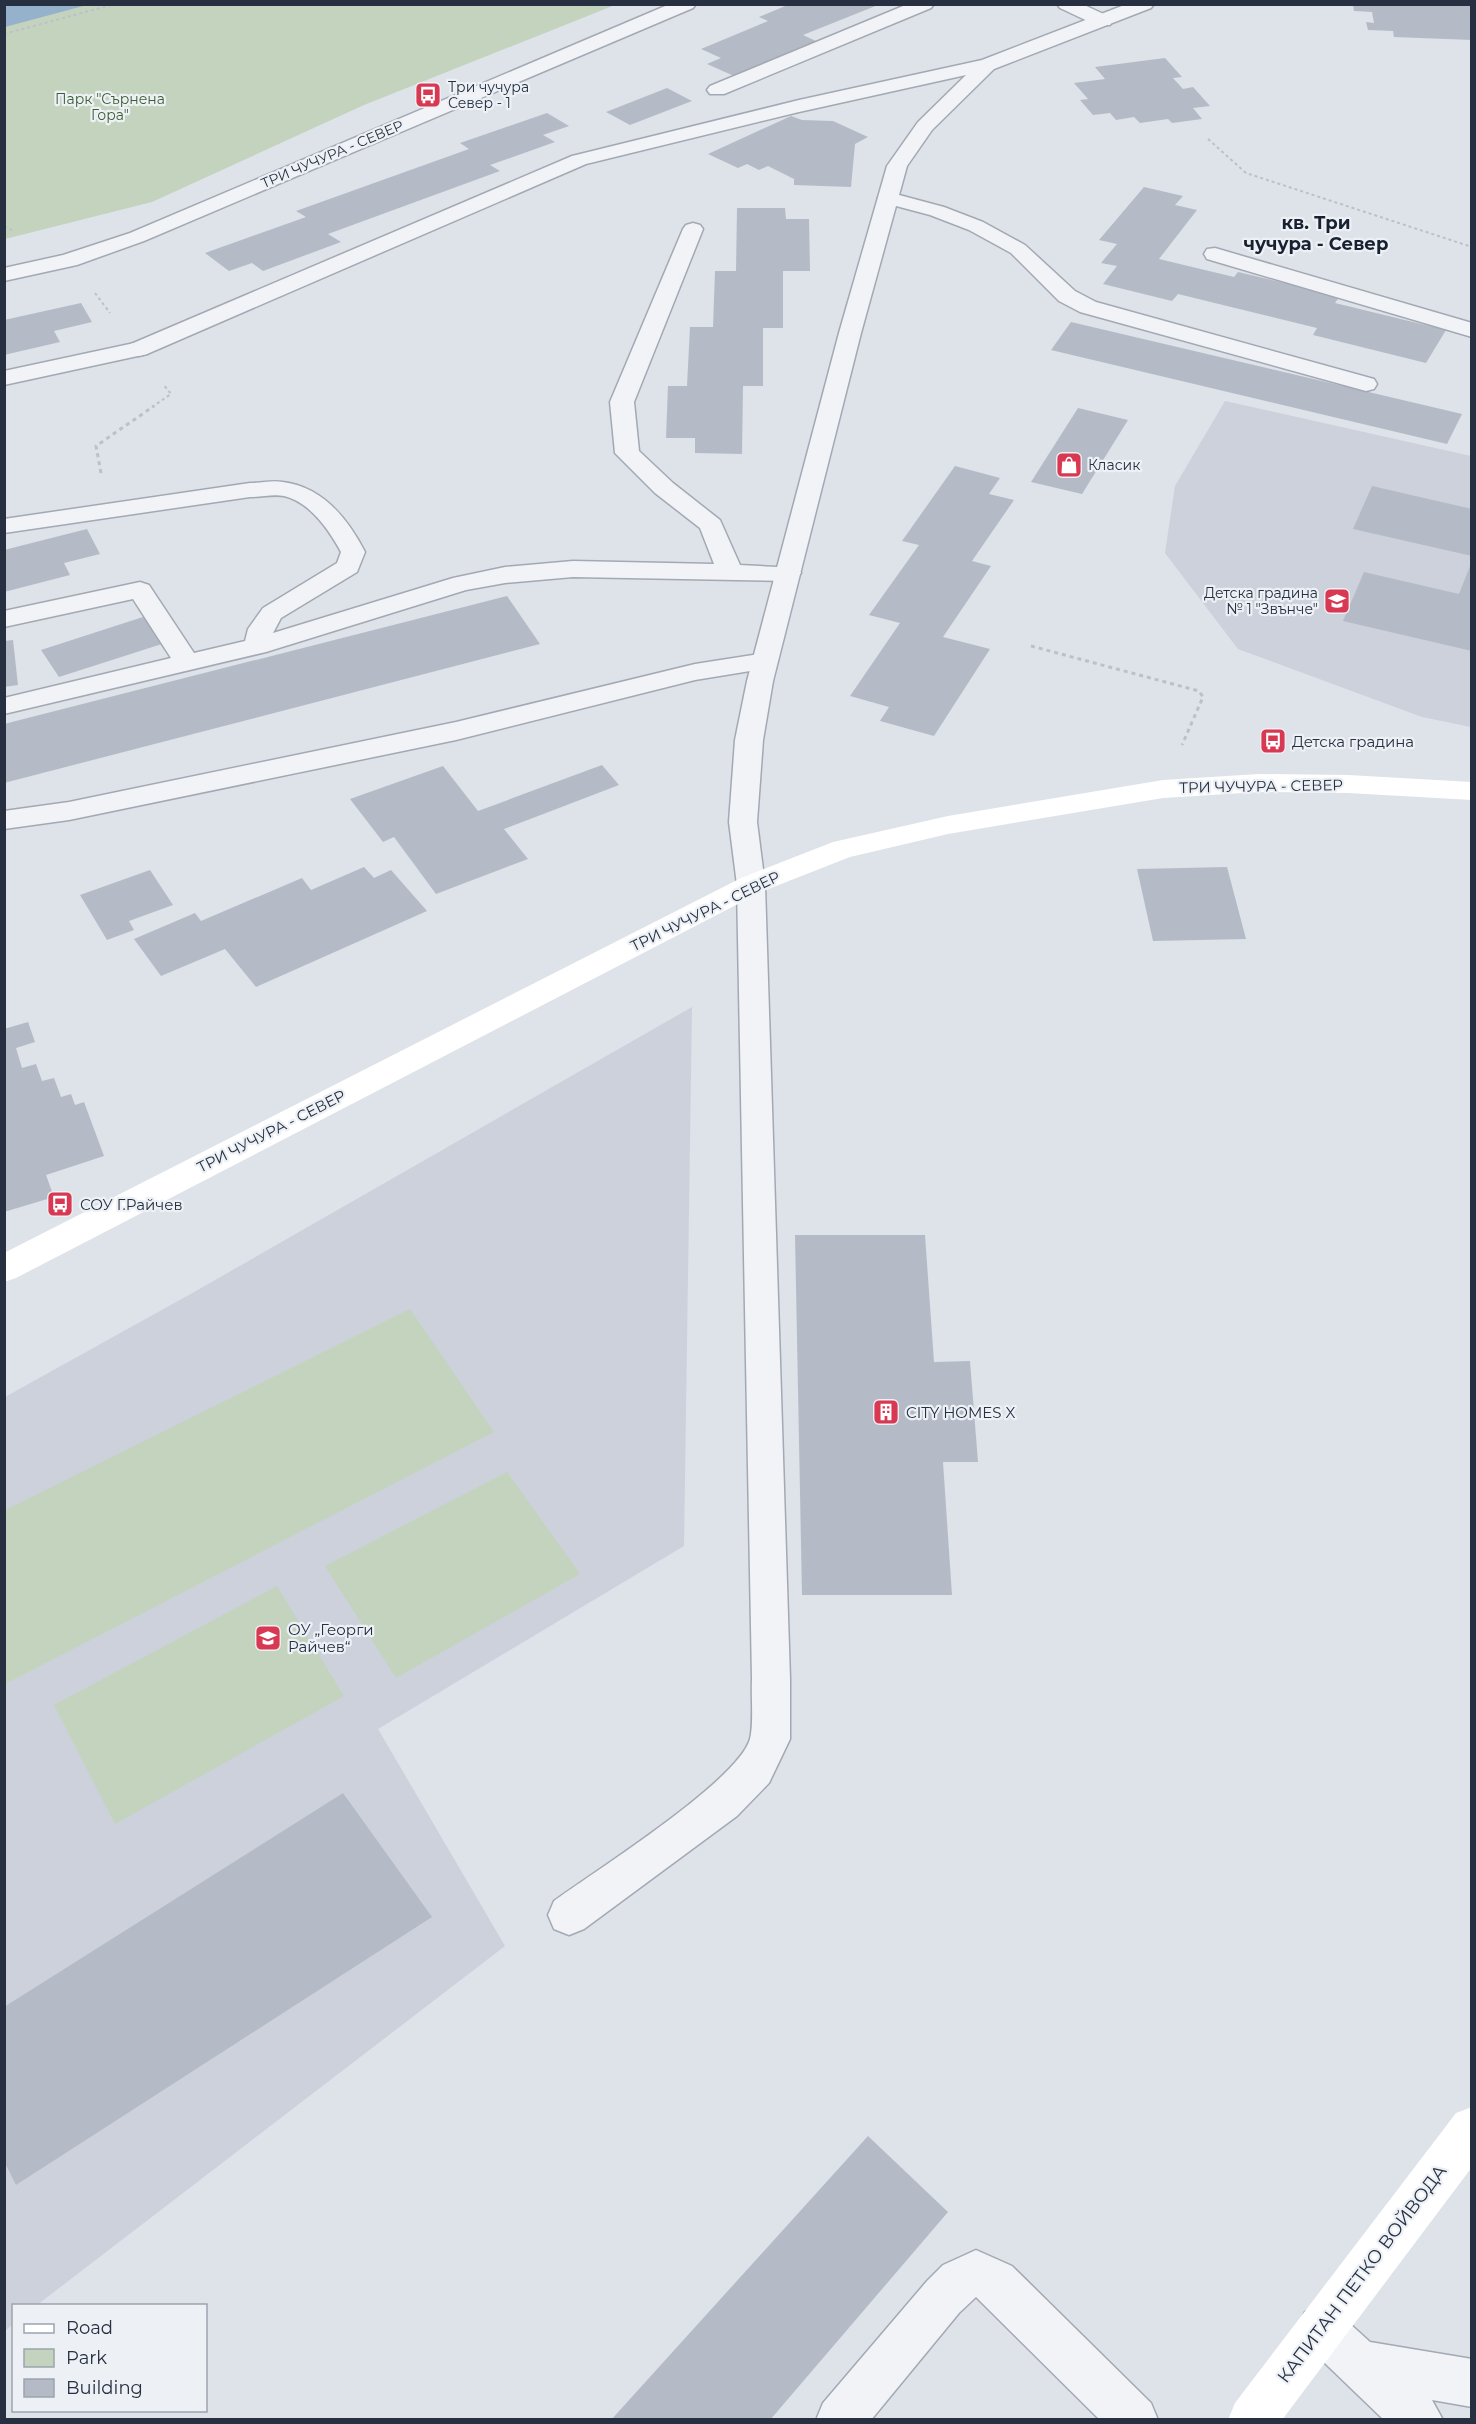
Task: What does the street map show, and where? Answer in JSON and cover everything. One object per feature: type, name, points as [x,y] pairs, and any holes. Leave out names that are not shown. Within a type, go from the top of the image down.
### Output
[{"type":"street","name":"ТРИ ЧУЧУРА - СЕВЕР","points":[[4,275],[69,260],[137,237],[687,4]]},
{"type":"street","points":[[717,90],[926,4]]},
{"type":"street","points":[[1066,4],[1103,21]]},
{"type":"street","points":[[4,378],[138,350],[579,160],[799,106],[987,65],[1145,4]]},
{"type":"street","points":[[568,1916],[723,1803],[755,1770],[770,1739],[771,1679],[751,885],[743,822],[749,740],[765,661],[897,166],[925,126],[987,65]]},
{"type":"street","points":[[888,198],[938,210],[976,226],[1018,249],[1067,296],[1088,307],[1366,384]]},
{"type":"street","points":[[693,229],[622,402],[627,453],[664,488],[711,525],[730,572]]},
{"type":"street","points":[[1215,254],[1472,330]]},
{"type":"street","points":[[4,526],[250,490],[284,489],[304,497],[336,522],[346,537],[352,552],[348,567],[272,613],[261,629],[258,646]]},
{"type":"street","points":[[4,706],[258,646],[462,583],[505,575],[573,569],[788,573]]},
{"type":"street","points":[[4,619],[140,590],[187,662]]},
{"type":"street","points":[[4,820],[69,811],[444,733],[694,672],[765,661]]},
{"type":"street","name":"ТРИ ЧУЧУРА - СЕВЕР","points":[[4,1269],[751,885],[843,849],[925,830],[1163,789],[1259,783],[1348,784],[1472,791]]},
{"type":"street","name":"КАПИТАН ПЕТКО ВОЙВОДА","points":[[1252,2420],[1472,2129]]},
{"type":"street","points":[[840,2420],[943,2297],[959,2281],[976,2272],[996,2282],[1134,2420]]},
{"type":"street","points":[[1321,2328],[1419,2420]]},
{"type":"street","points":[[1360,2364],[1472,2383]]},
{"type":"path","points":[[4,34],[115,4]]},
{"type":"path","points":[[1208,139],[1246,173],[1472,248]]},
{"type":"path","points":[[1030,646],[1199,692],[1203,697],[1163,789]]},
{"type":"shaded area","name":"Детска градина № 1 \"Звънче\"","points":[[1225,401],[1471,456],[1471,727],[1422,717],[1238,649],[1165,553],[1175,486]]},
{"type":"shaded area","name":"ОУ „Георги Райчев“","points":[[692,1007],[684,1546],[378,1729],[505,1946],[38,2304],[12,2304],[12,2325],[5,2331],[5,1397],[196,1291]]},
{"type":"green space","name":"Парк \"Сърнена Гора\"","points":[[4,5],[615,5],[364,105],[152,202],[5,239]]},
{"type":"green space","points":[[410,1309],[494,1432],[5,1684],[5,1510]]},
{"type":"green space","points":[[507,1472],[580,1574],[396,1678],[325,1566]]},
{"type":"green space","points":[[277,1586],[344,1696],[115,1824],[54,1705]]},
{"type":"water","points":[[5,4],[87,4],[87,5],[5,27]]},
{"type":"building","points":[[790,4],[878,5],[803,35],[818,42],[734,76],[707,64],[721,58],[701,49],[768,21],[759,17]]},
{"type":"building","points":[[1472,4],[1472,40],[1394,37],[1393,31],[1368,30],[1366,22],[1374,23],[1372,12],[1354,11],[1353,5]]},
{"type":"building","points":[[1165,58],[1182,77],[1173,78],[1183,89],[1193,87],[1210,106],[1193,108],[1202,119],[1172,123],[1168,119],[1140,123],[1134,117],[1116,120],[1110,113],[1093,115],[1080,100],[1088,99],[1074,83],[1105,79],[1095,67]]},
{"type":"building","points":[[667,88],[692,101],[630,125],[606,112]]},
{"type":"building","points":[[547,113],[569,126],[543,135],[555,142],[490,165],[500,171],[328,234],[341,242],[263,271],[252,263],[229,271],[205,253],[306,217],[296,211],[469,149],[460,143]]},
{"type":"building","points":[[791,116],[802,120],[833,121],[868,137],[855,144],[851,187],[794,185],[794,179],[768,166],[759,170],[747,164],[738,168],[708,154]]},
{"type":"building","points":[[1144,187],[1183,196],[1175,205],[1197,210],[1159,259],[1234,277],[1238,272],[1340,296],[1335,303],[1446,330],[1426,363],[1313,335],[1317,328],[1178,294],[1172,301],[1103,284],[1117,266],[1101,263],[1117,244],[1099,240]]},
{"type":"building","points":[[737,208],[785,208],[786,219],[809,219],[810,271],[783,271],[783,328],[763,328],[763,386],[743,386],[742,454],[695,453],[695,438],[666,438],[668,386],[687,386],[690,327],[713,327],[715,271],[736,271]]},
{"type":"building","points":[[81,303],[92,322],[54,331],[60,342],[4,355],[4,320]]},
{"type":"building","points":[[1071,322],[1462,414],[1447,444],[1051,350]]},
{"type":"building","points":[[1078,408],[1128,420],[1082,494],[1031,482]]},
{"type":"building","points":[[955,466],[1000,478],[989,494],[1014,500],[972,561],[991,566],[943,637],[990,649],[934,736],[880,721],[889,707],[850,696],[900,623],[869,615],[919,545],[902,541]]},
{"type":"building","points":[[1372,486],[1472,509],[1472,556],[1353,529]]},
{"type":"building","points":[[87,529],[100,554],[64,563],[70,575],[4,592],[4,550]]},
{"type":"building","points":[[1472,561],[1472,651],[1343,621],[1364,572],[1459,594]]},
{"type":"building","points":[[507,596],[540,644],[4,783],[4,724]]},
{"type":"building","points":[[146,616],[165,643],[59,677],[41,650]]},
{"type":"building","points":[[13,640],[18,685],[4,687],[4,641]]},
{"type":"building","points":[[602,765],[619,785],[504,829],[528,859],[436,894],[394,837],[383,842],[350,799],[443,766],[478,811]]},
{"type":"building","points":[[364,867],[374,878],[391,870],[427,911],[256,987],[225,949],[161,976],[134,939],[195,913],[201,921],[302,878],[311,890]]},
{"type":"building","points":[[1227,867],[1246,939],[1153,941],[1137,869]]},
{"type":"building","points":[[150,870],[173,905],[129,921],[134,930],[107,940],[80,895]]},
{"type":"building","points":[[28,1022],[35,1042],[16,1048],[22,1068],[36,1064],[42,1081],[54,1078],[61,1097],[71,1094],[75,1105],[84,1102],[104,1156],[46,1175],[54,1197],[4,1212],[4,1029]]},
{"type":"building","name":"CITY HOMES X","points":[[795,1235],[925,1235],[934,1362],[970,1361],[978,1462],[943,1462],[952,1595],[802,1595]]},
{"type":"building","points":[[343,1793],[432,1917],[16,2185],[4,2161],[4,2007]]},
{"type":"building","points":[[868,2136],[948,2212],[770,2420],[611,2420]]},
{"type":"place","name":"Три чучура Север - 1","points":[[428,95]]},
{"type":"place","name":"Класик","points":[[1069,465]]},
{"type":"place","name":"Детска градина № 1 \"Звънче\"","points":[[1337,601]]},
{"type":"place","name":"Детска градина","points":[[1273,741]]},
{"type":"place","name":"СОУ Г.Райчев","points":[[60,1204]]},
{"type":"place","name":"CITY HOMES X","points":[[886,1412]]},
{"type":"place","name":"ОУ „Георги Райчев“","points":[[268,1638]]},
{"type":"district","name":"кв. Три чучура - Север","points":[[1316,233]]}]
